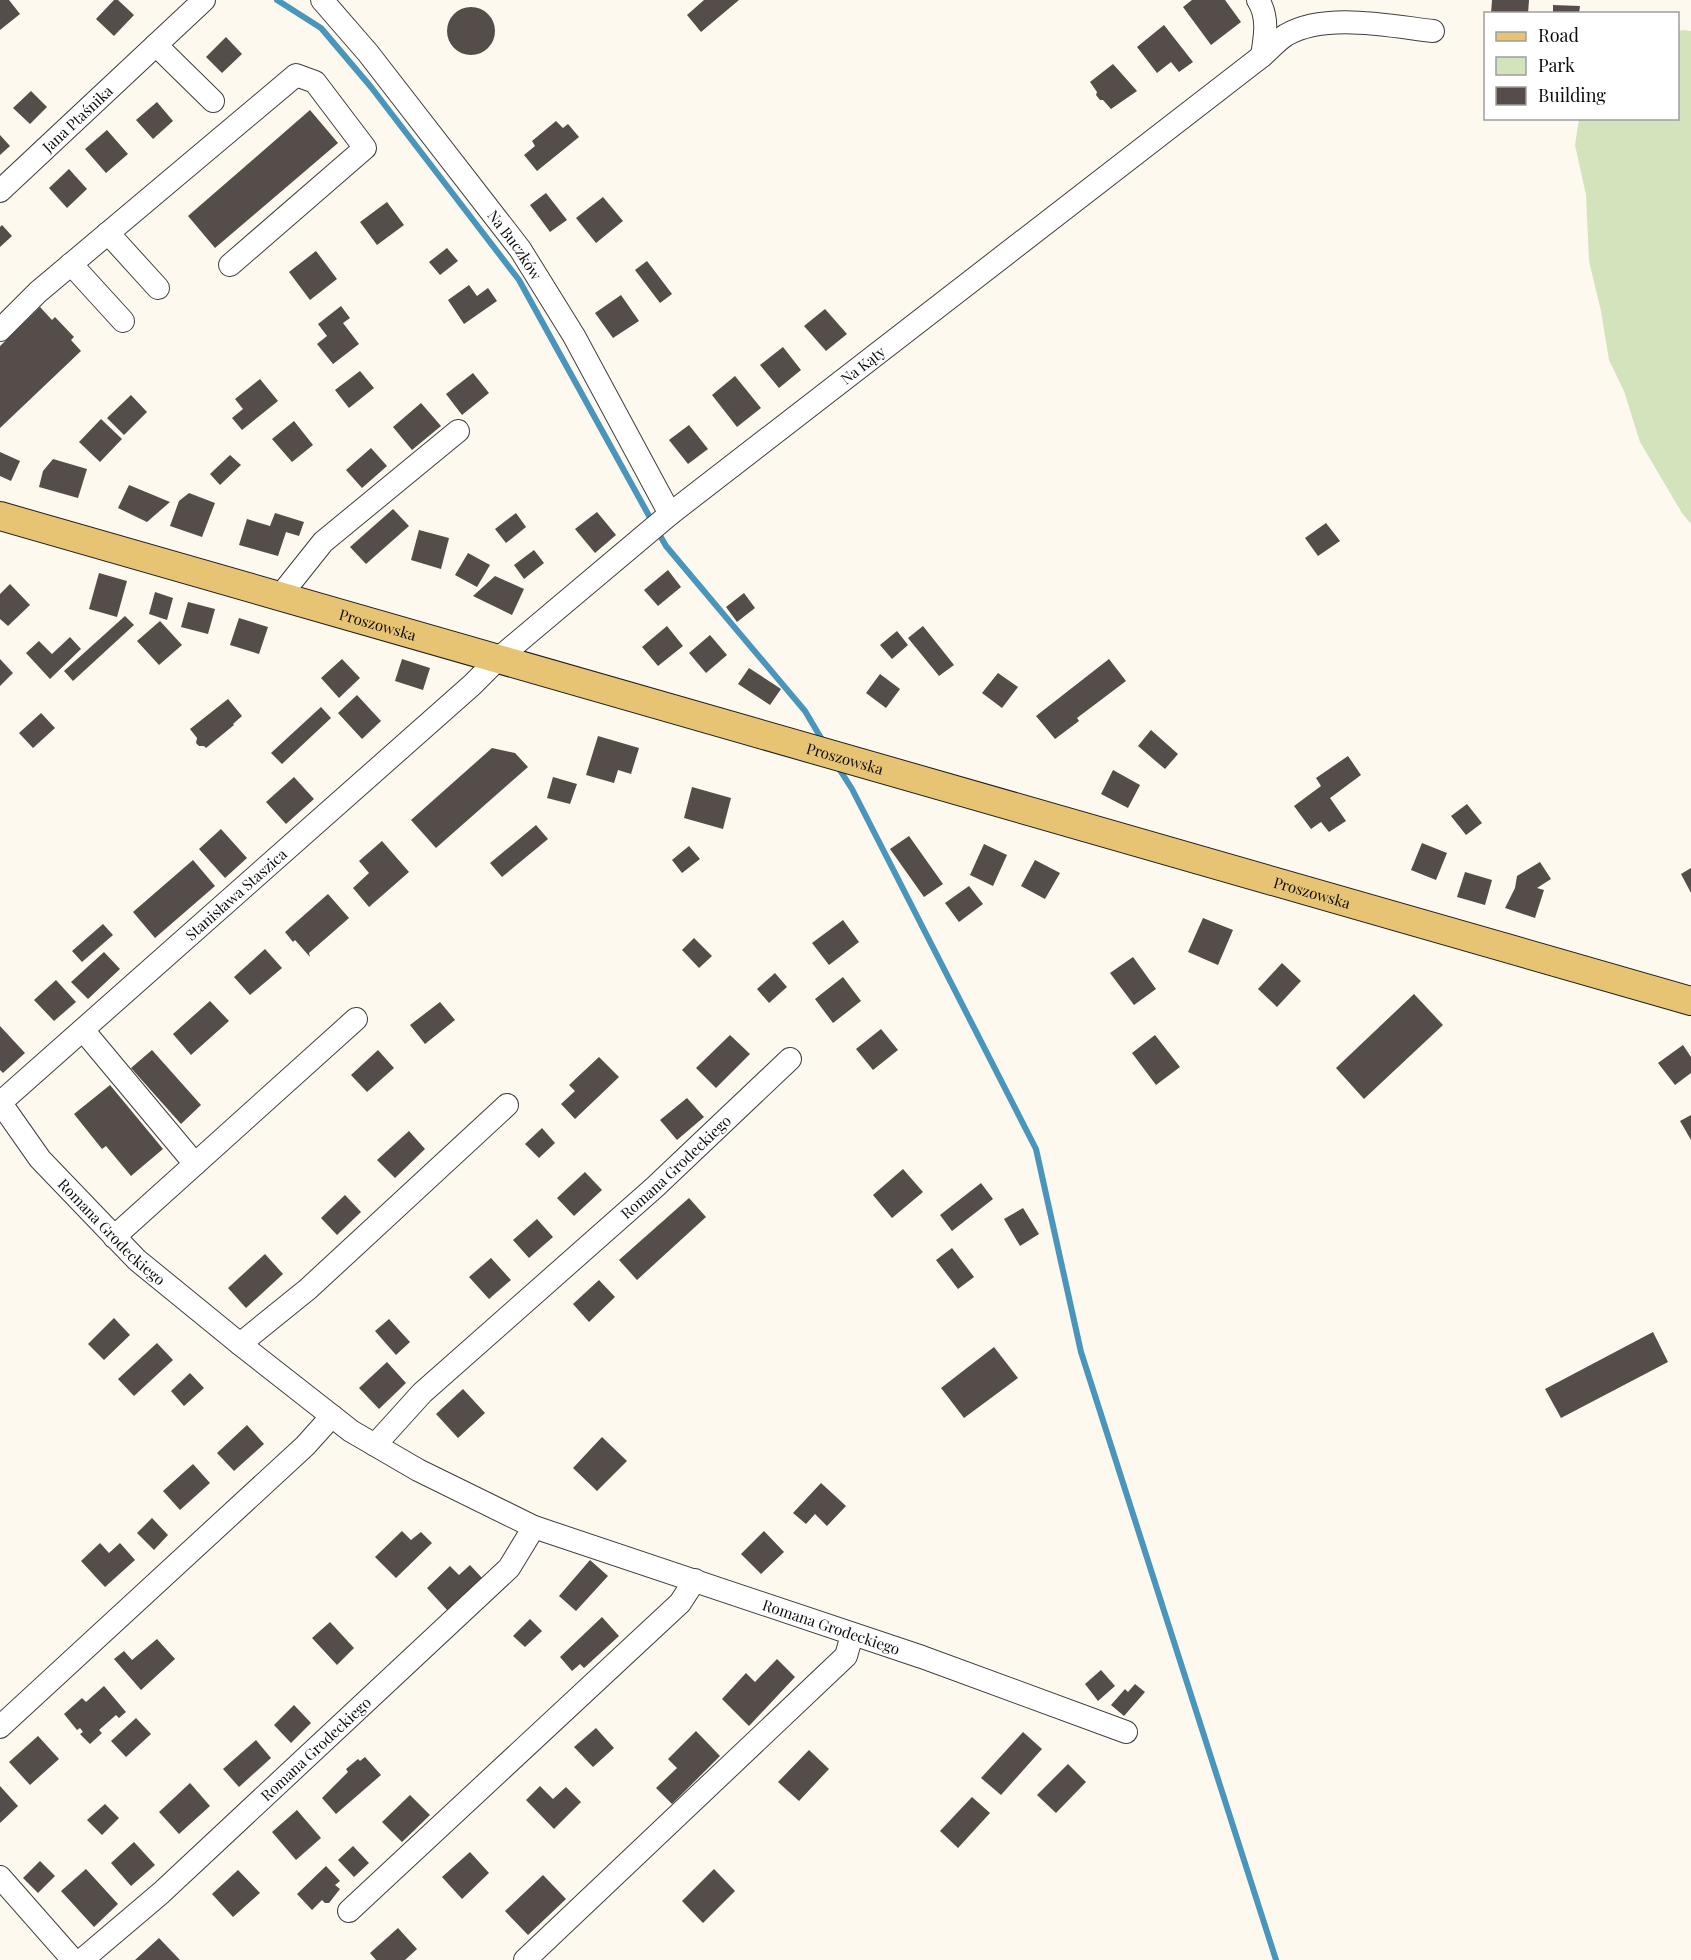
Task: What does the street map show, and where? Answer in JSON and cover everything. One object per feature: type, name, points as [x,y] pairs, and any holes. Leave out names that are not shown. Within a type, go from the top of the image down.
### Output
[{"type":"main road","name":"Proszowska","points":[[0,516],[1691,1001]]},
{"type":"street","name":"Jana Ptaśnika","points":[[0,191],[204,0]]},
{"type":"street","name":"Na Buczków","points":[[322,0],[368,53],[520,249],[574,336],[660,523]]},
{"type":"street","points":[[1258,0],[1262,5],[1267,29],[1262,56]]},
{"type":"street","name":"Na Kąty","points":[[472,685],[499,658],[660,523],[1262,56],[1286,35],[1304,27],[1331,23],[1371,24],[1433,31]]},
{"type":"street","points":[[156,45],[213,101]]},
{"type":"street","points":[[0,330],[38,292],[296,75],[315,82],[365,148],[230,265]]},
{"type":"street","points":[[108,233],[158,288]]},
{"type":"street","points":[[71,264],[123,321]]},
{"type":"street","points":[[280,596],[323,542],[458,431]]},
{"type":"street","name":"Stanisława Staszica","points":[[0,1103],[472,685]]},
{"type":"street","points":[[114,1237],[356,1019]]},
{"type":"street","points":[[83,1030],[195,1164]]},
{"type":"street","name":"Romana Grodeckiego","points":[[375,1445],[422,1394],[655,1187],[790,1059]]},
{"type":"street","name":"Romana Grodeckiego","points":[[0,1103],[40,1160],[137,1260],[351,1431],[418,1470],[534,1527],[922,1657],[1126,1732]]},
{"type":"street","points":[[240,1344],[308,1289],[507,1105]]},
{"type":"street","points":[[0,1727],[305,1446],[332,1416]]},
{"type":"street","name":"Romana Grodeckiego","points":[[82,1960],[161,1893],[510,1568],[534,1527]]},
{"type":"street","points":[[349,1911],[680,1603],[695,1580]]},
{"type":"street","points":[[525,1960],[846,1656],[852,1635]]},
{"type":"street","points":[[0,1877],[73,1960]]},
{"type":"green space","points":[[1679,31],[1691,31],[1691,524],[1682,513],[1640,442],[1624,391],[1609,360],[1601,311],[1589,261],[1586,195],[1575,145],[1579,120],[1679,120]]},
{"type":"building","points":[[0,0],[9,0],[20,14],[0,30]]},
{"type":"building","points":[[114,0],[118,0],[134,15],[114,36],[96,19]]},
{"type":"building","points":[[704,0],[739,0],[701,32],[687,15]]},
{"type":"building","points":[[1192,0],[1225,0],[1241,22],[1211,45],[1183,7]]},
{"type":"building","points":[[1492,0],[1529,0],[1528,12],[1491,12]]},
{"type":"building","points":[[1553,5],[1580,6],[1579,12],[1553,12]]},
{"type":"building","points":[[466,7],[476,7],[491,17],[495,31],[491,45],[485,51],[476,55],[466,55],[451,45],[447,36],[447,26],[457,11]]},
{"type":"building","points":[[1164,25],[1193,62],[1179,72],[1171,62],[1157,73],[1137,47]]},
{"type":"building","points":[[226,37],[242,54],[222,73],[206,57]]},
{"type":"building","points":[[1113,64],[1137,91],[1111,109],[1096,95],[1097,92],[1090,82]]},
{"type":"building","points":[[31,91],[47,107],[30,124],[13,108]]},
{"type":"building","points":[[157,102],[173,121],[153,139],[136,120]]},
{"type":"building","points":[[310,110],[338,143],[215,248],[188,216]]},
{"type":"building","points":[[556,121],[563,128],[568,124],[579,137],[537,171],[524,155],[535,146],[532,141]]},
{"type":"building","points":[[107,130],[128,154],[106,173],[85,149]]},
{"type":"building","points":[[0,135],[10,146],[0,155]]},
{"type":"building","points":[[69,169],[87,189],[67,208],[49,188]]},
{"type":"building","points":[[546,193],[567,220],[550,232],[530,205]]},
{"type":"building","points":[[603,197],[623,221],[596,243],[576,218]]},
{"type":"building","points":[[387,202],[404,225],[377,245],[360,222]]},
{"type":"building","points":[[2,225],[12,236],[0,247],[0,227]]},
{"type":"building","points":[[447,248],[458,261],[440,275],[429,262]]},
{"type":"building","points":[[316,251],[337,279],[310,300],[289,272]]},
{"type":"building","points":[[647,261],[672,294],[660,303],[635,270]]},
{"type":"building","points":[[469,285],[477,296],[488,288],[497,301],[464,324],[448,300]]},
{"type":"building","points":[[621,295],[639,321],[613,338],[595,313]]},
{"type":"building","points":[[341,306],[350,318],[343,323],[359,344],[333,364],[317,344],[327,336],[318,324]]},
{"type":"building","points":[[40,307],[52,320],[55,317],[74,337],[71,340],[81,351],[0,428],[0,346]]},
{"type":"building","points":[[825,309],[847,334],[826,351],[804,326]]},
{"type":"building","points":[[783,347],[801,370],[779,388],[760,365]]},
{"type":"building","points":[[360,371],[374,388],[349,408],[335,390]]},
{"type":"building","points":[[473,373],[489,393],[462,415],[446,394]]},
{"type":"building","points":[[735,376],[761,408],[737,427],[712,395]]},
{"type":"building","points":[[260,379],[278,401],[242,430],[232,418],[243,409],[235,399]]},
{"type":"building","points":[[131,395],[147,412],[124,435],[107,418]]},
{"type":"building","points":[[421,403],[441,426],[412,450],[393,427]]},
{"type":"building","points":[[101,419],[122,439],[100,462],[79,442]]},
{"type":"building","points":[[294,421],[313,445],[292,462],[272,439]]},
{"type":"building","points":[[689,425],[708,449],[688,464],[669,440]]},
{"type":"building","points":[[371,448],[387,466],[362,488],[346,470]]},
{"type":"building","points":[[0,452],[20,461],[11,481],[0,476]]},
{"type":"building","points":[[230,455],[241,465],[220,485],[210,474]]},
{"type":"building","points":[[53,459],[87,469],[78,498],[39,487],[43,471]]},
{"type":"building","points":[[129,485],[170,502],[147,522],[118,508]]},
{"type":"building","points":[[189,493],[215,503],[202,537],[170,526],[179,501]]},
{"type":"building","points":[[393,509],[409,526],[366,564],[350,547]]},
{"type":"building","points":[[597,512],[616,535],[595,553],[575,529]]},
{"type":"building","points":[[275,513],[304,522],[299,536],[286,532],[278,556],[239,545],[247,519],[270,526]]},
{"type":"building","points":[[516,513],[526,527],[506,543],[495,529]]},
{"type":"building","points":[[1326,523],[1340,541],[1318,556],[1305,538]]},
{"type":"building","points":[[419,530],[449,538],[441,569],[411,560]]},
{"type":"building","points":[[534,550],[544,563],[524,579],[514,565]]},
{"type":"building","points":[[468,553],[490,565],[477,587],[455,575]]},
{"type":"building","points":[[668,570],[681,587],[658,606],[644,590]]},
{"type":"building","points":[[99,573],[127,581],[117,617],[89,609]]},
{"type":"building","points":[[495,576],[524,589],[512,615],[473,596]]},
{"type":"building","points":[[10,584],[30,605],[8,626],[0,619],[0,594]]},
{"type":"building","points":[[155,592],[173,598],[167,620],[149,614]]},
{"type":"building","points":[[744,593],[755,608],[737,622],[726,607]]},
{"type":"building","points":[[188,602],[215,609],[208,634],[181,627]]},
{"type":"building","points":[[125,616],[134,625],[73,681],[64,671]]},
{"type":"building","points":[[239,618],[268,627],[259,654],[230,645]]},
{"type":"building","points":[[160,621],[182,645],[159,665],[137,641]]},
{"type":"building","points":[[667,626],[683,646],[658,666],[642,647]]},
{"type":"building","points":[[923,626],[954,665],[939,676],[908,638]]},
{"type":"building","points":[[897,631],[908,645],[892,659],[880,645]]},
{"type":"building","points":[[710,635],[727,655],[706,673],[689,653]]},
{"type":"building","points":[[70,637],[81,649],[50,679],[26,653],[39,641],[52,654]]},
{"type":"building","points":[[0,659],[13,673],[0,686]]},
{"type":"building","points":[[342,659],[360,678],[339,698],[321,678]]},
{"type":"building","points":[[402,659],[430,668],[423,690],[395,681]]},
{"type":"building","points":[[1109,659],[1126,681],[1077,718],[1079,721],[1055,739],[1036,716]]},
{"type":"building","points":[[749,668],[781,689],[770,705],[738,684]]},
{"type":"building","points":[[998,673],[1018,687],[1002,708],[982,693]]},
{"type":"building","points":[[880,674],[900,689],[886,708],[866,693]]},
{"type":"building","points":[[357,695],[381,721],[362,739],[338,713]]},
{"type":"building","points":[[228,699],[242,716],[206,748],[199,746],[196,743],[197,738],[190,729]]},
{"type":"building","points":[[321,707],[331,718],[282,764],[271,753]]},
{"type":"building","points":[[41,713],[55,728],[33,748],[19,733]]},
{"type":"building","points":[[1151,730],[1178,754],[1165,769],[1138,746]]},
{"type":"building","points":[[598,736],[639,748],[631,774],[618,770],[614,783],[586,775]]},
{"type":"building","points":[[492,748],[515,753],[528,767],[436,848],[411,820]]},
{"type":"building","points":[[1348,756],[1361,775],[1330,798],[1346,821],[1329,832],[1321,822],[1311,829],[1294,806],[1321,786],[1316,778]]},
{"type":"building","points":[[1113,770],[1140,785],[1128,808],[1101,794]]},
{"type":"building","points":[[294,777],[314,799],[286,824],[266,802]]},
{"type":"building","points":[[553,777],[577,784],[570,804],[547,798]]},
{"type":"building","points":[[692,787],[731,798],[723,829],[684,818]]},
{"type":"building","points":[[1467,804],[1482,823],[1466,835],[1451,816]]},
{"type":"building","points":[[536,825],[548,839],[502,877],[490,863]]},
{"type":"building","points":[[221,829],[247,858],[225,878],[199,849]]},
{"type":"building","points":[[909,836],[943,884],[924,897],[890,849]]},
{"type":"building","points":[[382,841],[409,872],[369,907],[353,888],[369,873],[359,861]]},
{"type":"building","points":[[1422,843],[1447,853],[1436,880],[1411,870]]},
{"type":"building","points":[[984,844],[1007,855],[993,886],[970,875]]},
{"type":"building","points":[[689,846],[700,859],[682,873],[672,860]]},
{"type":"building","points":[[193,860],[215,886],[155,938],[133,912]]},
{"type":"building","points":[[1035,860],[1060,873],[1045,899],[1021,886]]},
{"type":"building","points":[[1540,862],[1551,879],[1537,888],[1544,890],[1535,918],[1505,908],[1515,888],[1517,876]]},
{"type":"building","points":[[1691,868],[1691,893],[1681,874]]},
{"type":"building","points":[[1465,872],[1492,880],[1485,905],[1457,897]]},
{"type":"building","points":[[969,886],[983,904],[959,922],[945,903]]},
{"type":"building","points":[[328,894],[349,918],[309,953],[310,957],[285,932]]},
{"type":"building","points":[[1203,918],[1233,930],[1218,965],[1188,952]]},
{"type":"building","points":[[843,920],[859,942],[829,965],[812,943]]},
{"type":"building","points":[[103,924],[113,935],[82,962],[72,951]]},
{"type":"building","points":[[694,938],[712,956],[699,968],[682,950]]},
{"type":"building","points":[[265,949],[282,968],[250,995],[234,977]]},
{"type":"building","points":[[104,952],[120,969],[88,999],[71,982]]},
{"type":"building","points":[[1133,957],[1156,989],[1134,1005],[1110,973]]},
{"type":"building","points":[[1282,963],[1301,981],[1277,1007],[1258,989]]},
{"type":"building","points":[[775,973],[787,987],[769,1003],[757,989]]},
{"type":"building","points":[[843,977],[861,1001],[833,1023],[815,999]]},
{"type":"building","points":[[56,980],[76,1002],[54,1021],[34,1000]]},
{"type":"building","points":[[1414,994],[1443,1025],[1364,1099],[1336,1068]]},
{"type":"building","points":[[210,1001],[229,1021],[191,1055],[173,1034]]},
{"type":"building","points":[[440,1002],[455,1020],[425,1044],[410,1025]]},
{"type":"building","points":[[0,1026],[25,1053],[3,1073],[0,1070]]},
{"type":"building","points":[[881,1029],[898,1050],[873,1070],[856,1049]]},
{"type":"building","points":[[730,1035],[750,1054],[716,1088],[696,1068]]},
{"type":"building","points":[[1155,1035],[1180,1067],[1156,1085],[1132,1053]]},
{"type":"building","points":[[1683,1045],[1691,1057],[1691,1073],[1675,1085],[1658,1063]]},
{"type":"building","points":[[152,1050],[201,1105],[181,1124],[131,1068]]},
{"type":"building","points":[[378,1050],[394,1068],[367,1092],[351,1075]]},
{"type":"building","points":[[599,1057],[619,1077],[575,1119],[561,1104],[575,1091],[569,1085]]},
{"type":"building","points":[[110,1085],[163,1149],[131,1176],[106,1146],[102,1149],[74,1114]]},
{"type":"building","points":[[687,1098],[704,1117],[677,1140],[660,1120]]},
{"type":"building","points":[[1691,1115],[1691,1140],[1680,1121]]},
{"type":"building","points":[[542,1128],[555,1143],[539,1158],[525,1144]]},
{"type":"building","points":[[409,1131],[425,1149],[395,1178],[377,1160]]},
{"type":"building","points":[[903,1169],[923,1192],[892,1218],[873,1195]]},
{"type":"building","points":[[585,1172],[602,1190],[574,1216],[557,1198]]},
{"type":"building","points":[[981,1183],[993,1199],[952,1231],[940,1215]]},
{"type":"building","points":[[345,1195],[361,1212],[337,1235],[321,1218]]},
{"type":"building","points":[[689,1198],[706,1217],[637,1280],[619,1260]]},
{"type":"building","points":[[1023,1208],[1039,1234],[1020,1246],[1004,1219]]},
{"type":"building","points":[[537,1219],[553,1237],[529,1258],[513,1240]]},
{"type":"building","points":[[952,1248],[974,1277],[958,1289],[936,1260]]},
{"type":"building","points":[[265,1254],[283,1274],[246,1308],[228,1288]]},
{"type":"building","points":[[491,1258],[511,1280],[489,1299],[469,1277]]},
{"type":"building","points":[[599,1280],[615,1297],[589,1322],[573,1304]]},
{"type":"building","points":[[114,1318],[130,1335],[104,1360],[88,1344]]},
{"type":"building","points":[[389,1319],[410,1342],[396,1355],[375,1331]]},
{"type":"building","points":[[1653,1332],[1668,1362],[1561,1418],[1545,1389]]},
{"type":"building","points":[[157,1343],[173,1360],[134,1396],[118,1379]]},
{"type":"building","points":[[994,1347],[1018,1378],[964,1418],[941,1388]]},
{"type":"building","points":[[387,1362],[406,1383],[379,1409],[359,1388]]},
{"type":"building","points":[[190,1373],[204,1388],[184,1406],[171,1391]]},
{"type":"building","points":[[463,1389],[485,1413],[458,1438],[436,1414]]},
{"type":"building","points":[[247,1425],[264,1444],[234,1471],[217,1453]]},
{"type":"building","points":[[602,1437],[627,1461],[597,1491],[573,1468]]},
{"type":"building","points":[[193,1464],[210,1483],[180,1510],[163,1491]]},
{"type":"building","points":[[821,1483],[846,1506],[827,1526],[815,1514],[806,1524],[793,1513]]},
{"type":"building","points":[[152,1518],[168,1535],[154,1550],[137,1533]]},
{"type":"building","points":[[402,1531],[411,1540],[421,1532],[432,1543],[396,1578],[375,1557]]},
{"type":"building","points":[[764,1531],[784,1552],[761,1574],[741,1554]]},
{"type":"building","points":[[100,1543],[109,1553],[120,1543],[135,1560],[105,1587],[81,1561]]},
{"type":"building","points":[[590,1560],[608,1576],[576,1611],[559,1596]]},
{"type":"building","points":[[470,1565],[483,1579],[448,1611],[427,1588],[450,1566],[459,1575]]},
{"type":"building","points":[[602,1617],[619,1636],[584,1668],[580,1664],[572,1671],[560,1657]]},
{"type":"building","points":[[530,1619],[542,1631],[525,1647],[513,1636]]},
{"type":"building","points":[[330,1622],[354,1648],[337,1665],[312,1638]]},
{"type":"building","points":[[157,1639],[175,1659],[141,1690],[114,1659],[124,1651],[132,1660]]},
{"type":"building","points":[[777,1659],[795,1677],[749,1726],[722,1699],[746,1673],[755,1682]]},
{"type":"building","points":[[1101,1670],[1115,1686],[1098,1701],[1085,1684]]},
{"type":"building","points":[[1135,1684],[1145,1692],[1124,1716],[1111,1705],[1125,1689],[1128,1692]]},
{"type":"building","points":[[104,1686],[126,1712],[119,1718],[116,1715],[99,1730],[102,1733],[90,1744],[80,1734],[83,1732],[80,1728],[77,1730],[64,1714],[82,1698],[86,1702]]},
{"type":"building","points":[[294,1705],[311,1723],[291,1743],[274,1725]]},
{"type":"building","points":[[136,1718],[151,1734],[126,1757],[111,1741]]},
{"type":"building","points":[[596,1728],[614,1748],[593,1767],[574,1747]]},
{"type":"building","points":[[696,1731],[720,1756],[672,1804],[656,1788],[677,1768],[668,1759]]},
{"type":"building","points":[[1023,1732],[1042,1749],[1001,1795],[981,1778]]},
{"type":"building","points":[[38,1736],[59,1759],[30,1785],[9,1762]]},
{"type":"building","points":[[256,1740],[271,1758],[239,1787],[223,1769]]},
{"type":"building","points":[[809,1750],[829,1769],[799,1801],[778,1782]]},
{"type":"building","points":[[365,1757],[381,1775],[336,1814],[322,1798],[348,1772],[346,1769],[358,1759],[360,1761]]},
{"type":"building","points":[[1068,1764],[1086,1782],[1056,1813],[1037,1795]]},
{"type":"building","points":[[190,1783],[210,1806],[179,1834],[159,1812]]},
{"type":"building","points":[[0,1786],[18,1806],[0,1823]]},
{"type":"building","points":[[540,1786],[553,1799],[566,1787],[581,1802],[554,1829],[526,1800]]},
{"type":"building","points":[[410,1795],[430,1815],[402,1842],[382,1822]]},
{"type":"building","points":[[972,1797],[990,1813],[958,1848],[940,1831]]},
{"type":"building","points":[[105,1804],[119,1818],[102,1835],[87,1820]]},
{"type":"building","points":[[297,1810],[321,1838],[296,1860],[272,1832]]},
{"type":"building","points":[[134,1842],[155,1865],[131,1886],[111,1863]]},
{"type":"building","points":[[353,1846],[369,1863],[354,1877],[338,1860]]},
{"type":"building","points":[[470,1852],[489,1873],[462,1899],[442,1877]]},
{"type":"building","points":[[40,1861],[55,1876],[38,1893],[23,1878]]},
{"type":"building","points":[[326,1866],[340,1881],[335,1885],[340,1889],[329,1903],[322,1900],[312,1910],[297,1894]]},
{"type":"building","points":[[86,1869],[118,1904],[94,1927],[61,1891]]},
{"type":"building","points":[[714,1869],[735,1891],[703,1923],[682,1901]]},
{"type":"building","points":[[238,1870],[260,1893],[233,1917],[212,1894]]},
{"type":"building","points":[[543,1875],[566,1899],[528,1935],[505,1911]]},
{"type":"building","points":[[398,1928],[417,1949],[405,1960],[376,1960],[370,1953]]},
{"type":"building","points":[[159,1938],[180,1960],[135,1960]]},
{"type":"waterway","points":[[277,0],[321,28],[371,87],[519,280],[653,523]]},
{"type":"waterway","points":[[658,532],[666,546],[805,711],[824,743]]},
{"type":"waterway","points":[[838,767],[852,789],[1036,1149],[1081,1352],[1276,1960]]}]
